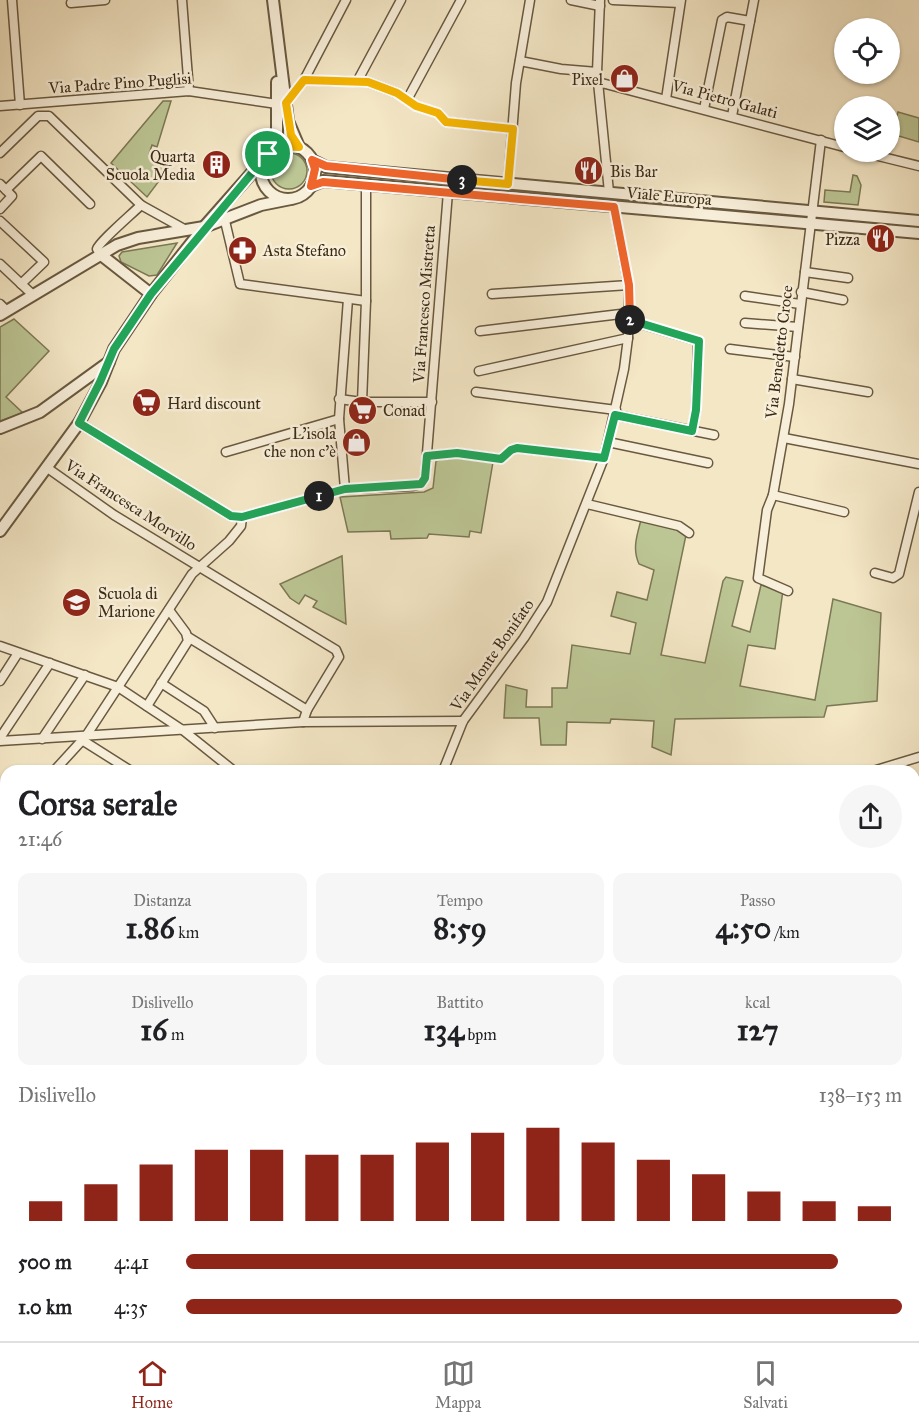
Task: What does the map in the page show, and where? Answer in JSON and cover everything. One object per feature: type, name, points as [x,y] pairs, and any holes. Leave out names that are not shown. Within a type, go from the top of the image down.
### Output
[{"type":"street","points":[[12,0],[20,105]]},
{"type":"street","points":[[71,3],[105,0]]},
{"type":"street","points":[[182,0],[189,91]]},
{"type":"street","points":[[273,0],[281,103],[277,133],[261,166],[263,183],[275,195],[291,199]]},
{"type":"street","points":[[339,0],[340,12]]},
{"type":"street","points":[[281,103],[304,80],[346,0]]},
{"type":"street","points":[[358,80],[401,0]]},
{"type":"street","points":[[407,100],[461,0]]},
{"type":"street","points":[[508,184],[520,61],[530,0]]},
{"type":"street","points":[[571,0],[600,3],[597,72],[609,192]]},
{"type":"street","points":[[613,0],[681,2],[666,99]]},
{"type":"street","points":[[732,116],[754,0]]},
{"type":"street","points":[[704,109],[722,20],[727,16],[750,21]]},
{"type":"street","points":[[520,61],[561,69],[597,72]]},
{"type":"street","points":[[304,80],[358,80],[397,93],[407,100],[438,113],[446,122],[513,129]]},
{"type":"street","name":"Via Pietro Galati","points":[[598,82],[834,144]]},
{"type":"street","name":"Via Padre Pino Puglisi","points":[[0,106],[189,91],[281,103]]},
{"type":"street","points":[[2,310],[33,295],[100,254],[138,238],[204,227],[225,221],[261,205],[291,199],[306,192],[311,186],[315,169],[312,160],[291,135],[281,103]]},
{"type":"street","points":[[0,153],[38,116],[49,116],[141,205],[187,230]]},
{"type":"street","name":"Via Benedetto Croce","points":[[788,591],[762,582],[757,576],[792,379],[821,140]]},
{"type":"street","points":[[0,531],[79,423],[114,349],[151,294],[204,227],[266,156],[282,146],[299,147]]},
{"type":"street","points":[[0,209],[12,196],[3,187],[41,156],[90,204]]},
{"type":"street","name":"Viale Europa","points":[[312,160],[326,166],[919,221]]},
{"type":"street","points":[[900,161],[919,166]]},
{"type":"street","name":"Viale Europa","points":[[311,186],[323,182],[366,185],[919,233]]},
{"type":"street","points":[[362,402],[366,301],[366,185]]},
{"type":"street","name":"Via Francesco Mistretta","points":[[345,489],[421,484],[425,478],[448,192]]},
{"type":"street","points":[[141,205],[122,226],[98,243],[97,249],[100,254],[151,294]]},
{"type":"street","name":"Via Monte Bonifato","points":[[445,765],[463,720],[525,638],[547,602],[604,458],[615,413],[628,338],[629,285],[614,207]]},
{"type":"street","points":[[0,221],[44,262],[21,284]]},
{"type":"street","points":[[225,221],[240,284],[366,301]]},
{"type":"street","points":[[0,264],[33,295]]},
{"type":"street","points":[[805,272],[848,278]]},
{"type":"street","points":[[492,294],[629,285]]},
{"type":"street","points":[[801,292],[843,300]]},
{"type":"street","points":[[746,296],[800,303]]},
{"type":"street","points":[[79,423],[231,516],[242,517],[345,489],[339,399],[348,299]]},
{"type":"street","points":[[480,331],[628,316],[699,341],[696,410],[692,431]]},
{"type":"street","points":[[745,323],[798,327]]},
{"type":"street","points":[[478,371],[628,338]]},
{"type":"street","points":[[730,349],[795,357]]},
{"type":"street","points":[[0,428],[40,412],[109,362]]},
{"type":"street","points":[[792,379],[868,392]]},
{"type":"street","points":[[476,392],[615,413],[714,435]]},
{"type":"street","points":[[339,399],[362,402],[432,402]]},
{"type":"street","points":[[226,452],[339,419]]},
{"type":"street","points":[[783,438],[919,464]]},
{"type":"street","points":[[608,442],[708,463]]},
{"type":"street","points":[[427,456],[449,453],[501,459],[517,448],[604,458]]},
{"type":"street","name":"Via Francesca Morvillo","points":[[46,467],[114,515],[339,654],[307,710]]},
{"type":"street","points":[[875,573],[893,578],[899,574],[919,492]]},
{"type":"street","points":[[773,495],[844,512]]},
{"type":"street","points":[[587,504],[679,526],[689,533]]},
{"type":"street","points":[[60,765],[84,739],[192,574],[229,541],[241,526],[242,517]]},
{"type":"street","points":[[169,610],[188,637],[307,710],[303,722]]},
{"type":"street","points":[[147,706],[188,637]]},
{"type":"street","points":[[0,646],[118,687],[184,731],[226,765]]},
{"type":"street","points":[[0,681],[18,652]]},
{"type":"street","points":[[0,740],[50,663]]},
{"type":"street","points":[[42,739],[85,675]]},
{"type":"street","points":[[161,683],[204,711],[214,728]]},
{"type":"street","points":[[0,740],[84,739],[303,722],[463,720]]},
{"type":"street","points":[[84,739],[122,765]]},
{"type":"street","points":[[893,765],[919,757]]},
{"type":"green space","points":[[163,101],[171,101],[157,147],[152,145],[149,154],[168,169],[147,197],[111,163]]},
{"type":"green space","points":[[900,113],[919,118],[919,142],[900,136]]},
{"type":"green space","points":[[289,153],[302,158],[307,171],[302,184],[289,189],[276,184],[271,171],[276,158]]},
{"type":"green space","points":[[853,175],[857,176],[861,185],[858,205],[824,202],[825,190],[850,192]]},
{"type":"green space","points":[[177,243],[157,275],[149,276],[121,262],[119,256],[122,252]]},
{"type":"green space","points":[[14,319],[49,351],[6,397],[23,413],[0,421],[0,327]]},
{"type":"green space","points":[[452,456],[493,462],[481,533],[470,531],[469,537],[429,534],[427,538],[391,539],[390,531],[348,532],[340,497],[424,492],[433,488],[436,461]]},
{"type":"green space","points":[[641,520],[678,527],[686,535],[661,655],[705,663],[723,581],[726,577],[743,581],[732,626],[750,632],[761,585],[783,590],[775,649],[748,645],[740,686],[815,700],[833,599],[881,613],[877,701],[827,706],[824,717],[675,719],[671,755],[652,747],[654,721],[611,719],[610,723],[567,722],[566,745],[541,745],[539,718],[504,718],[506,685],[527,690],[526,707],[552,707],[552,688],[567,688],[572,645],[630,654],[636,623],[611,616],[617,592],[647,600],[654,570],[639,564],[637,558],[636,542]]},
{"type":"green space","points":[[342,556],[346,624],[313,607],[317,601],[305,595],[299,604],[290,598],[280,584]]},
{"type":"place","name":"Pixel","points":[[624,79]]},
{"type":"place","name":"Quarta Scuola Media","points":[[216,165]]},
{"type":"place","name":"Bis Bar","points":[[589,171]]},
{"type":"place","name":"Pizza","points":[[881,239]]},
{"type":"place","name":"Asta Stefano","points":[[242,250]]},
{"type":"place","name":"Hard discount","points":[[146,403]]},
{"type":"place","name":"Conad","points":[[362,410]]},
{"type":"place","name":"L'isola che non c'è","points":[[357,442]]},
{"type":"place","name":"Scuola di Marione","points":[[77,602]]},
{"type":"route","points":[[304,80],[368,82],[397,93],[416,106],[438,113],[446,122],[513,129],[508,184],[326,166],[312,160],[315,169],[311,186],[323,182],[614,207],[629,285],[628,320],[699,341],[696,410],[692,431],[615,415],[604,458],[517,448],[506,453],[501,459],[441,453],[427,456],[425,478],[421,484],[345,489],[242,517],[231,516],[79,423],[114,349],[131,327],[151,294],[204,227],[268,154],[282,146],[299,147],[291,135],[286,103],[304,80]]}]
